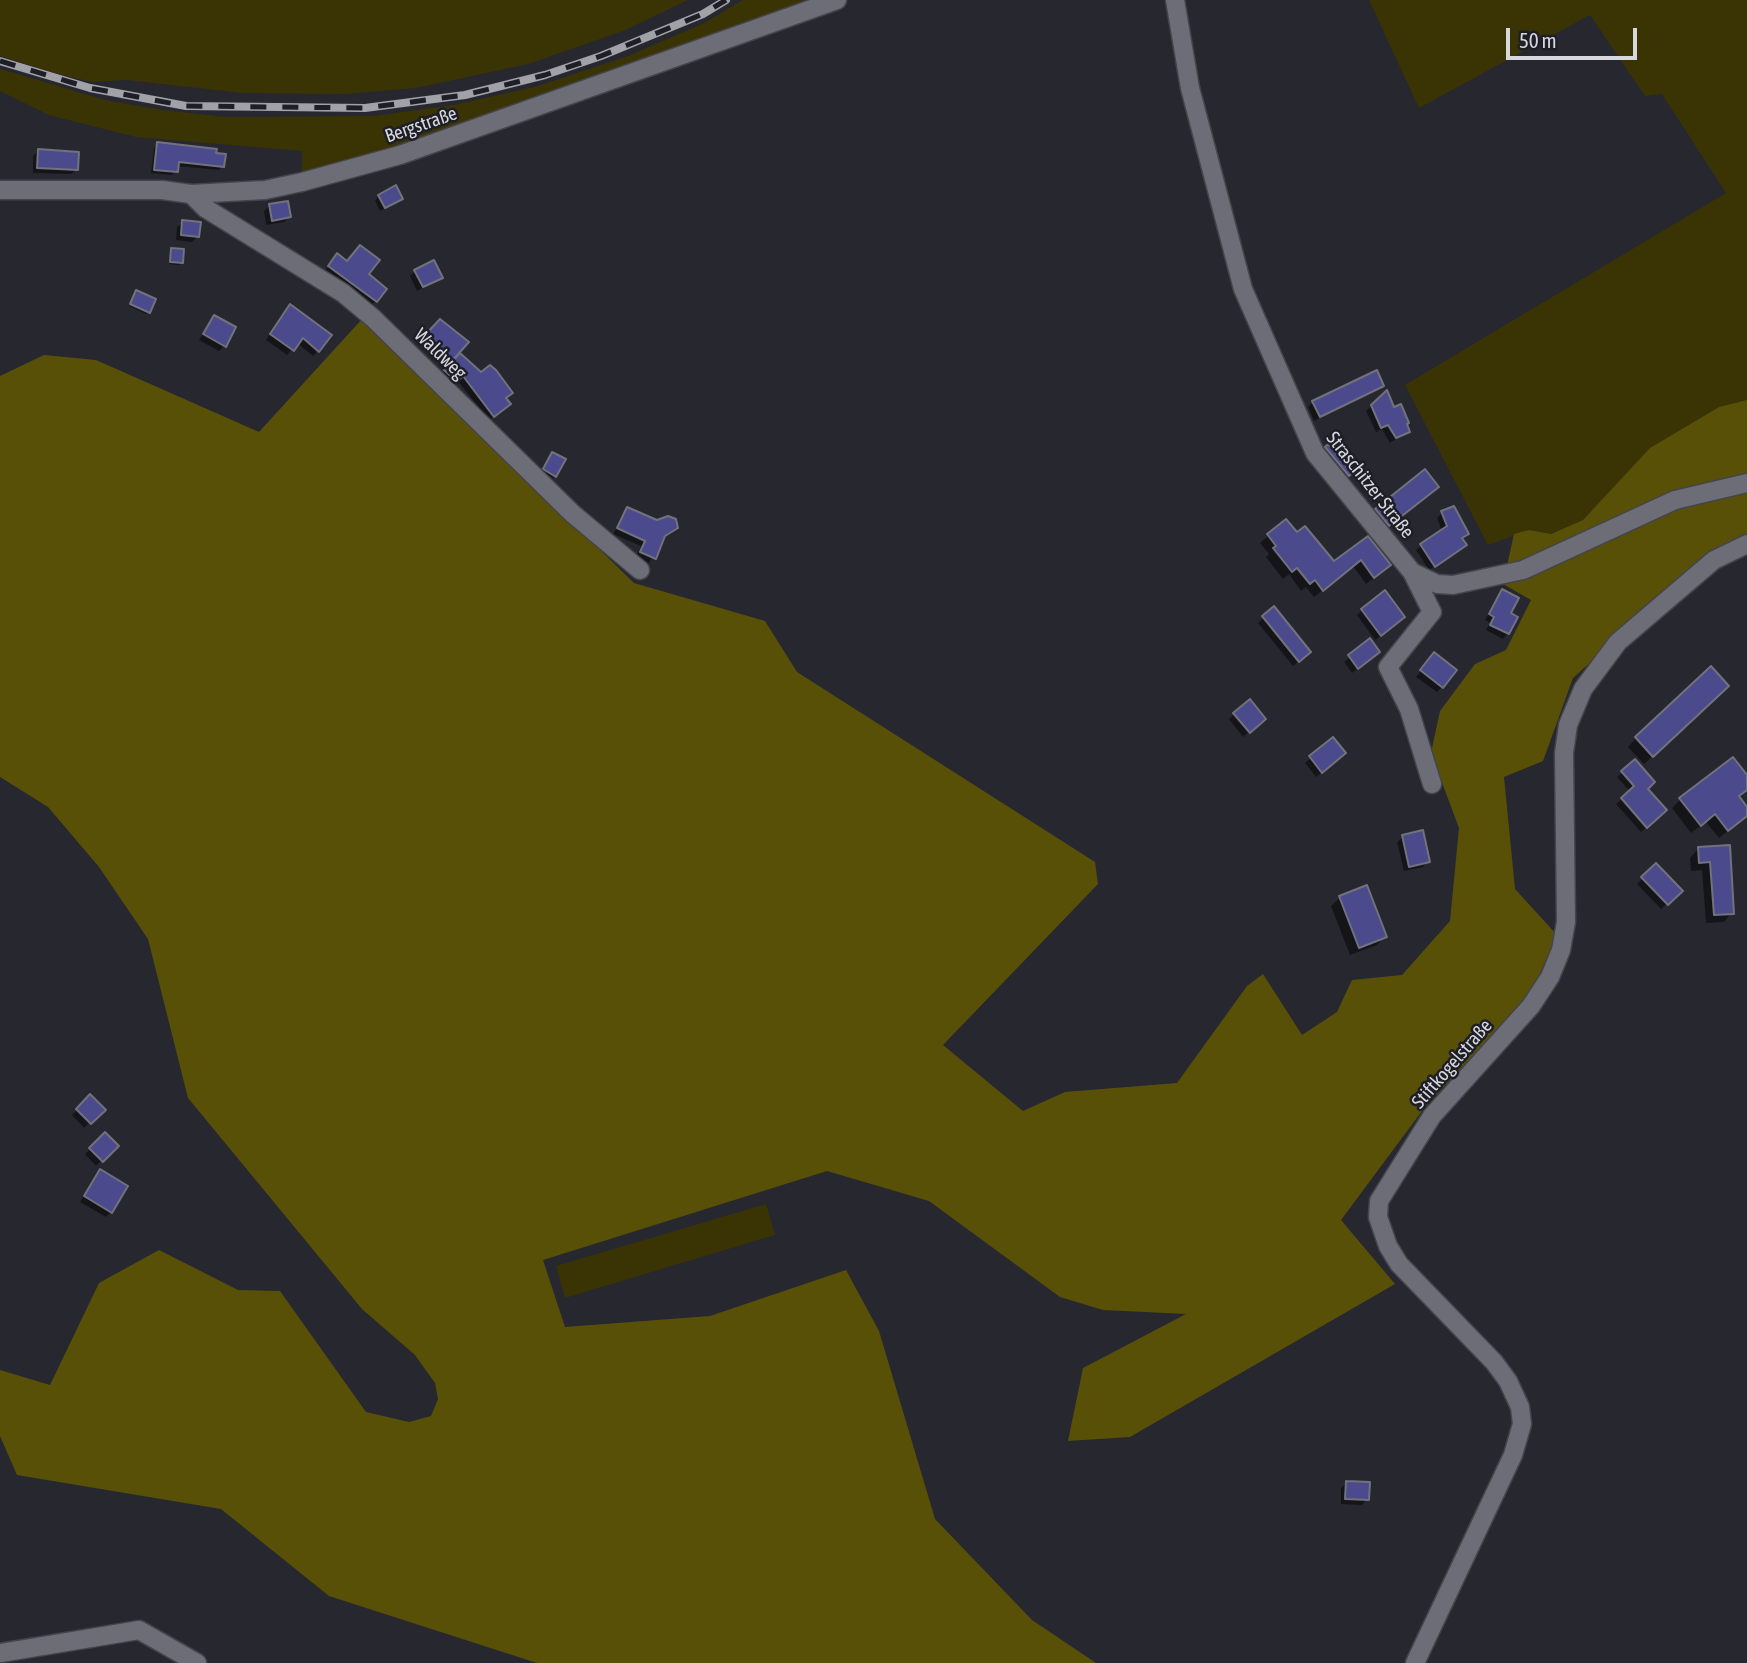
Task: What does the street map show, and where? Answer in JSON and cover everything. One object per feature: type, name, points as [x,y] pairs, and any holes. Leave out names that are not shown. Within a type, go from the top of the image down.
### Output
[{"type":"street","name":"Bergstraße","points":[[0,190],[134,190],[191,194],[265,190],[400,155],[837,0]]},
{"type":"street","name":"Straschitzer Straße","points":[[1175,0],[1190,88],[1243,289],[1315,453],[1412,572],[1437,584],[1453,585],[1523,570],[1675,500],[1747,483]]},
{"type":"street","name":"Waldweg","points":[[191,194],[205,208],[343,293],[373,318],[573,514],[640,570]]},
{"type":"street","name":"Stiftkogelstraße","points":[[1415,1663],[1513,1455],[1522,1424],[1520,1407],[1508,1381],[1494,1362],[1399,1264],[1388,1246],[1378,1217],[1379,1201],[1432,1116],[1531,1006],[1550,977],[1561,950],[1566,922],[1564,753],[1568,725],[1583,689],[1618,642],[1714,560],[1747,544]]},
{"type":"street","points":[[1412,572],[1432,612]]},
{"type":"street","points":[[1432,784],[1409,709],[1388,667],[1453,585]]},
{"type":"street","points":[[0,1653],[139,1630],[197,1663]]},
{"type":"shaded area","points":[[0,0],[688,0],[623,31],[528,64],[416,88],[345,94],[242,93],[126,80],[92,82],[58,74],[0,56]]},
{"type":"shaded area","points":[[743,0],[820,0],[401,149],[302,176],[302,151],[136,137],[49,115],[0,91],[0,69],[105,100],[162,110],[226,117],[374,116],[454,105],[535,87],[628,56],[704,23]]},
{"type":"shaded area","points":[[1369,0],[1747,0],[1747,400],[1719,407],[1651,448],[1583,520],[1551,534],[1529,530],[1488,545],[1405,385],[1726,193],[1662,94],[1645,96],[1590,15],[1419,108]]},
{"type":"shaded area","points":[[363,318],[634,583],[765,621],[797,672],[1095,862],[1098,884],[943,1045],[1023,1111],[1065,1092],[1177,1083],[1247,986],[1263,974],[1302,1035],[1337,1012],[1352,980],[1402,975],[1450,921],[1459,828],[1431,753],[1440,711],[1475,664],[1506,650],[1531,600],[1503,584],[1514,534],[1529,530],[1551,534],[1583,520],[1650,448],[1719,407],[1747,400],[1747,534],[1713,551],[1573,678],[1543,761],[1504,777],[1515,889],[1557,935],[1531,994],[1425,1107],[1341,1220],[1395,1284],[1130,1437],[1068,1441],[1083,1368],[1186,1314],[1103,1310],[1060,1297],[929,1201],[827,1171],[543,1260],[565,1327],[710,1316],[846,1270],[879,1331],[935,1519],[1032,1620],[1096,1663],[537,1663],[329,1596],[221,1509],[17,1475],[0,1436],[0,1370],[50,1385],[99,1283],[159,1250],[238,1290],[280,1291],[366,1412],[409,1422],[431,1416],[438,1399],[435,1383],[415,1355],[362,1309],[188,1098],[148,939],[99,867],[48,807],[0,777],[0,376],[44,355],[96,360],[259,432]]},
{"type":"shaded area","points":[[766,1204],[775,1235],[565,1298],[556,1266]]},
{"type":"building","points":[[157,142],[217,149],[216,153],[226,154],[224,167],[179,162],[178,172],[154,170]]},
{"type":"building","points":[[38,149],[79,152],[78,170],[37,168]]},
{"type":"building","points":[[396,185],[403,199],[385,208],[378,195]]},
{"type":"building","points":[[288,201],[291,217],[272,221],[269,204]]},
{"type":"building","points":[[182,220],[201,222],[199,237],[181,235]]},
{"type":"building","points":[[360,245],[380,260],[369,274],[387,289],[377,302],[328,266],[337,253],[347,261]]},
{"type":"building","points":[[171,248],[184,249],[183,263],[170,262]]},
{"type":"building","points":[[434,260],[443,278],[423,287],[414,270]]},
{"type":"building","points":[[136,290],[156,299],[150,313],[130,304]]},
{"type":"building","points":[[290,304],[332,335],[319,352],[303,338],[294,351],[270,334]]},
{"type":"building","points":[[214,315],[236,327],[226,347],[203,334]]},
{"type":"building","points":[[440,319],[469,342],[452,361],[425,335]]},
{"type":"building","points":[[460,353],[481,372],[490,365],[513,393],[506,398],[511,404],[494,417],[463,376],[457,382],[444,370]]},
{"type":"building","points":[[1377,370],[1384,386],[1320,417],[1312,401]]},
{"type":"building","points":[[1387,390],[1394,407],[1401,404],[1409,423],[1410,432],[1396,438],[1388,425],[1381,428],[1371,405]]},
{"type":"building","points":[[1328,444],[1354,471],[1349,476],[1325,447]]},
{"type":"building","points":[[552,452],[566,459],[556,477],[543,469]]},
{"type":"building","points":[[1425,469],[1439,487],[1389,526],[1375,509]]},
{"type":"building","points":[[1454,506],[1469,534],[1462,538],[1467,545],[1435,567],[1420,544],[1447,526],[1441,511]]},
{"type":"building","points":[[627,507],[657,520],[668,516],[676,519],[678,528],[665,536],[656,559],[640,552],[645,541],[617,528]]},
{"type":"building","points":[[1286,519],[1297,532],[1305,526],[1334,561],[1368,536],[1391,565],[1374,578],[1361,560],[1323,591],[1315,580],[1310,584],[1297,568],[1292,572],[1273,548],[1276,546],[1267,534]]},
{"type":"building","points":[[1502,589],[1519,598],[1511,613],[1518,617],[1509,634],[1490,625],[1494,617],[1489,614]]},
{"type":"building","points":[[1385,590],[1405,617],[1381,636],[1361,609]]},
{"type":"building","points":[[1274,606],[1311,652],[1299,662],[1262,616]]},
{"type":"building","points":[[1370,638],[1380,652],[1358,669],[1348,655]]},
{"type":"building","points":[[1434,652],[1457,670],[1443,688],[1420,670]]},
{"type":"building","points":[[1711,666],[1729,686],[1653,757],[1635,737]]},
{"type":"building","points":[[1250,699],[1266,719],[1250,733],[1233,713]]},
{"type":"building","points":[[1333,737],[1346,753],[1322,773],[1309,756]]},
{"type":"building","points":[[1733,757],[1747,775],[1747,790],[1739,796],[1747,807],[1747,816],[1728,831],[1715,814],[1701,826],[1679,798]]},
{"type":"building","points":[[1635,759],[1655,782],[1648,789],[1667,810],[1647,828],[1621,798],[1634,786],[1621,771]]},
{"type":"building","points":[[1423,830],[1430,862],[1409,867],[1402,835]]},
{"type":"building","points":[[1730,845],[1734,914],[1714,915],[1710,862],[1699,863],[1698,847]]},
{"type":"building","points":[[1656,863],[1683,891],[1668,905],[1641,877]]},
{"type":"building","points":[[1367,885],[1387,937],[1359,948],[1339,896]]},
{"type":"building","points":[[90,1094],[106,1110],[91,1124],[76,1109]]},
{"type":"building","points":[[105,1132],[119,1146],[103,1162],[89,1148]]},
{"type":"building","points":[[100,1169],[128,1186],[112,1213],[84,1196]]},
{"type":"building","points":[[1346,1481],[1370,1482],[1369,1500],[1345,1499]]},
{"type":"railway","points":[[0,61],[90,88],[186,106],[365,108],[465,95],[545,75],[601,56],[703,14],[726,0]]}]
